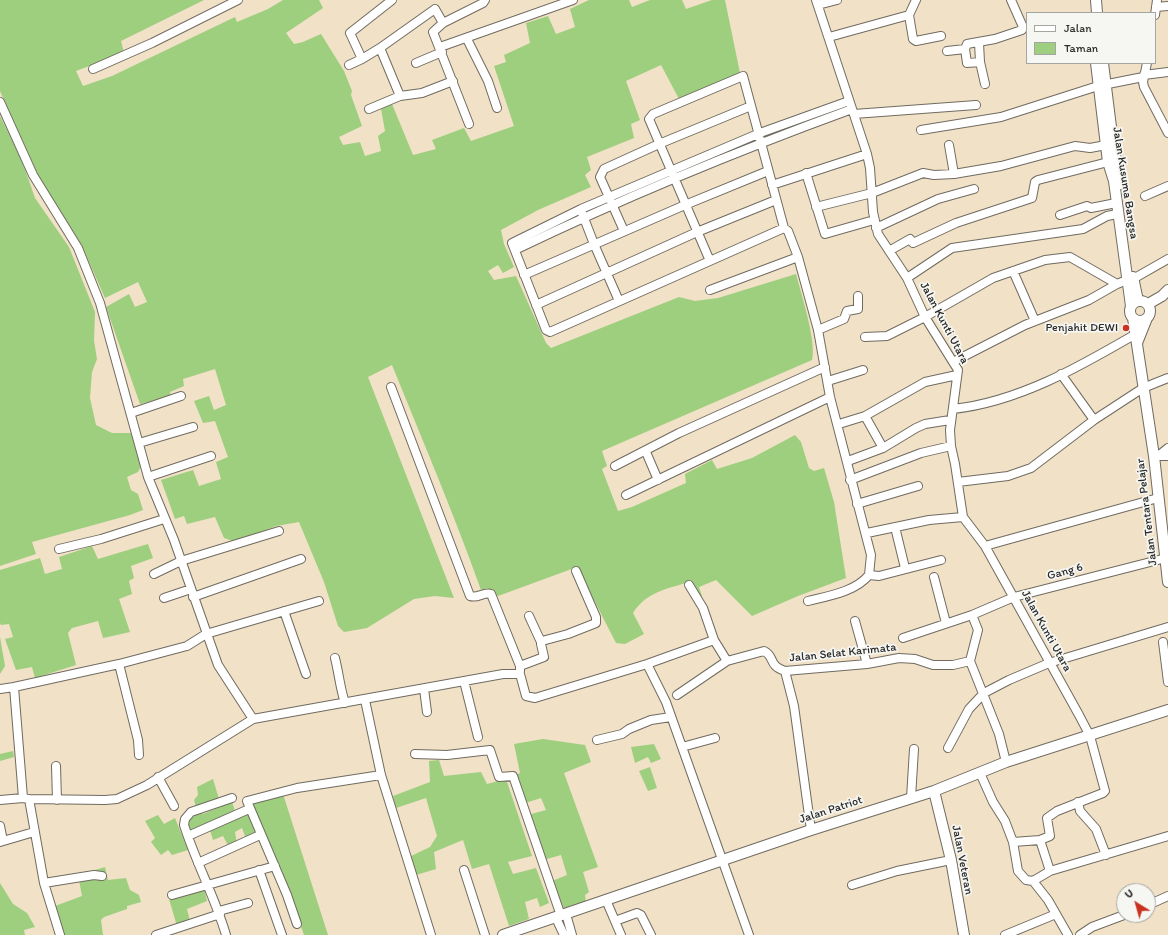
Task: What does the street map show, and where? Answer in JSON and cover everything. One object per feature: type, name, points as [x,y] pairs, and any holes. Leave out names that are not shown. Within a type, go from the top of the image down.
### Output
[{"type":"street","points":[[93,69],[152,43],[238,0]]},
{"type":"street","points":[[362,59],[350,33],[392,0]]},
{"type":"street","points":[[469,124],[434,31],[443,23],[483,3],[485,0]]},
{"type":"street","points":[[416,63],[466,39],[574,0]]},
{"type":"street","points":[[817,3],[837,0]]},
{"type":"street","points":[[916,0],[909,15],[912,37],[915,40],[921,41],[941,36]]},
{"type":"street","points":[[980,62],[967,63],[965,49],[967,44],[979,43],[1015,33],[1025,27],[1011,0]]},
{"type":"street","points":[[1089,0],[1091,12]]},
{"type":"street","points":[[1096,0],[1097,12]]},
{"type":"street","name":"Jalan Kunti Utara","points":[[817,3],[867,154],[875,224],[880,237],[907,278],[925,317],[958,370],[953,409],[950,420],[951,446],[963,516],[985,546],[1090,736],[1105,791],[1078,802]]},
{"type":"street","points":[[1156,8],[1168,6]]},
{"type":"street","points":[[349,65],[380,48],[435,9],[443,23]]},
{"type":"street","points":[[829,37],[909,15]]},
{"type":"street","points":[[466,39],[488,81],[497,108]]},
{"type":"street","points":[[979,43],[980,62],[985,84]]},
{"type":"street","points":[[380,48],[400,96]]},
{"type":"street","points":[[947,51],[965,49]]},
{"type":"street","name":"Jalan Kusuma Bangsa","points":[[1096,64],[1102,85],[1112,143],[1128,282],[1143,308]]},
{"type":"street","name":"Jalan Kusuma Bangsa","points":[[1103,64],[1102,85],[1108,162],[1117,181],[1117,214],[1125,247]]},
{"type":"street","points":[[1147,64],[1144,76],[1144,87],[1168,133]]},
{"type":"street","points":[[921,130],[1001,117],[1102,85],[1168,72]]},
{"type":"street","points":[[710,261],[650,122],[651,115],[743,76],[760,133],[768,171],[784,228],[788,231],[798,257],[818,330],[830,397],[839,424],[848,461],[850,480],[867,533],[871,555],[868,575],[856,585],[832,595],[808,601]]},
{"type":"street","points":[[369,109],[400,96],[422,93],[453,81]]},
{"type":"street","points":[[0,102],[33,175],[81,255],[100,303],[148,477],[181,561],[206,634],[218,665],[253,719]]},
{"type":"street","points":[[784,228],[550,332],[546,330],[515,250],[582,213],[673,174],[760,133],[852,108],[976,105]]},
{"type":"street","points":[[624,231],[600,176],[603,170],[659,144],[752,106]]},
{"type":"street","points":[[673,174],[852,108]]},
{"type":"street","points":[[816,207],[872,193],[923,173],[934,176],[954,174],[1001,166],[1075,146],[1090,148],[1106,144]]},
{"type":"street","points":[[949,145],[954,174]]},
{"type":"street","points":[[772,185],[867,154]]},
{"type":"street","points":[[889,251],[910,239],[913,243],[956,223],[1032,198],[1035,182],[1038,180],[1108,162]]},
{"type":"street","points":[[524,275],[685,205],[768,171]]},
{"type":"street","points":[[806,173],[825,234],[875,224],[938,199],[974,189]]},
{"type":"street","points":[[1145,196],[1168,186]]},
{"type":"street","points":[[536,305],[697,232],[776,200]]},
{"type":"street","points":[[1060,215],[1087,206],[1091,208],[1116,203]]},
{"type":"street","points":[[582,213],[619,301]]},
{"type":"street","points":[[907,278],[952,248],[1083,229],[1107,216],[1117,214]]},
{"type":"street","points":[[710,290],[798,257]]},
{"type":"street","points":[[866,337],[887,336],[925,317],[993,278],[1045,260],[1070,257],[1128,282]]},
{"type":"street","points":[[953,362],[1025,325],[1089,300],[1128,282],[1168,259]]},
{"type":"street","points":[[1013,271],[1035,321]]},
{"type":"street","points":[[1132,318],[1138,321],[1143,308],[1166,294]]},
{"type":"street","points":[[818,330],[844,319],[847,311],[858,309],[858,296]]},
{"type":"street","name":"Jalan Tentara Pelajar","points":[[1136,339],[1143,308],[1130,312],[1156,456],[1158,498],[1168,582]]},
{"type":"street","points":[[953,409],[971,407],[996,401],[1061,374],[1136,339]]},
{"type":"street","points":[[615,466],[646,452],[679,433],[824,367]]},
{"type":"street","points":[[828,381],[862,370]]},
{"type":"street","points":[[1061,374],[1094,420]]},
{"type":"street","points":[[839,424],[865,416],[925,382],[957,375]]},
{"type":"street","points":[[958,482],[1008,476],[1031,468],[1094,420],[1143,388],[1168,378]]},
{"type":"street","points":[[390,387],[470,596],[475,597],[488,593],[491,594],[520,670],[526,696],[535,698],[647,664],[714,640]]},
{"type":"street","points":[[131,413],[181,396]]},
{"type":"street","points":[[626,495],[830,397]]},
{"type":"street","points":[[865,416],[883,448]]},
{"type":"street","points":[[848,461],[883,448],[916,428],[950,420]]},
{"type":"street","points":[[139,443],[193,427]]},
{"type":"street","points":[[850,480],[921,453],[951,446]]},
{"type":"street","points":[[1156,456],[1168,448]]},
{"type":"street","points":[[646,452],[658,480]]},
{"type":"street","points":[[148,477],[211,456]]},
{"type":"street","points":[[1156,456],[1168,456]]},
{"type":"street","points":[[857,504],[918,486]]},
{"type":"street","points":[[985,546],[1158,498]]},
{"type":"street","points":[[867,533],[929,520],[963,516]]},
{"type":"street","points":[[59,549],[101,539],[164,519]]},
{"type":"street","points":[[895,527],[905,568]]},
{"type":"street","points":[[154,574],[181,561],[279,531]]},
{"type":"street","points":[[164,598],[192,593],[301,558]]},
{"type":"street","name":"Gang 6","points":[[903,638],[972,615],[1014,598],[1166,558]]},
{"type":"street","points":[[868,575],[879,576],[905,568],[941,560]]},
{"type":"street","points":[[541,642],[546,638],[568,634],[596,623],[596,618],[576,571]]},
{"type":"street","points":[[934,577],[946,623]]},
{"type":"street","points":[[677,694],[727,661],[714,640],[703,608],[688,585]]},
{"type":"street","points":[[0,689],[119,664],[187,646],[206,634],[319,601]]},
{"type":"street","points":[[284,611],[306,674]]},
{"type":"street","points":[[972,615],[978,630],[970,661],[999,734],[1006,762]]},
{"type":"street","points":[[0,800],[26,798],[57,800],[117,799],[158,777],[253,719],[365,700],[520,670],[543,658],[545,655],[541,642],[529,616]]},
{"type":"street","points":[[855,621],[867,664]]},
{"type":"street","points":[[948,748],[969,708],[984,693],[1009,680],[1049,663],[1168,627]]},
{"type":"street","points":[[1163,642],[1168,682]]},
{"type":"street","name":"Jalan Selat Karimata","points":[[727,661],[764,651],[768,654],[775,666],[786,671],[867,664],[899,658],[915,659],[933,665],[953,665],[970,661]]},
{"type":"street","points":[[334,658],[344,703]]},
{"type":"street","points":[[119,664],[138,740],[139,755]]},
{"type":"street","points":[[647,664],[671,717],[749,935]]},
{"type":"street","points":[[786,671],[794,706],[811,830]]},
{"type":"street","points":[[464,681],[478,737]]},
{"type":"street","points":[[14,687],[26,798],[44,883],[60,935]]},
{"type":"street","points":[[424,689],[427,712]]},
{"type":"street","points":[[365,700],[381,775],[430,935]]},
{"type":"street","name":"Jalan Patriot","points":[[503,935],[520,932],[561,916],[607,902],[811,830],[934,791],[1006,762],[1168,710]]},
{"type":"street","points":[[597,740],[622,734],[629,729],[651,720],[671,717]]},
{"type":"street","points":[[682,747],[715,738]]},
{"type":"street","points":[[911,798],[914,749]]},
{"type":"street","points":[[415,754],[447,755],[487,750],[491,751],[499,777],[512,775],[515,778],[561,916],[564,935]]},
{"type":"street","points":[[56,766],[57,800]]},
{"type":"street","points":[[980,773],[993,802],[1005,821],[1013,842],[1018,871],[1026,880],[1033,881],[1050,871],[1168,836]]},
{"type":"street","points":[[296,924],[275,866],[247,802],[249,800],[297,788],[381,775]]},
{"type":"street","points":[[158,777],[174,806]]},
{"type":"street","name":"Jalan Veteran","points":[[934,791],[951,860],[964,935]]},
{"type":"street","points":[[226,935],[220,913],[198,863],[184,825],[185,819],[189,813],[232,798]]},
{"type":"street","points":[[1013,842],[1040,840],[1050,836],[1047,819],[1049,815],[1078,802],[1080,811],[1096,829],[1106,855]]},
{"type":"street","points":[[188,836],[249,809]]},
{"type":"street","points":[[0,826],[1,842],[34,832]]},
{"type":"street","points":[[198,863],[260,834]]},
{"type":"street","points":[[1040,840],[1050,871]]},
{"type":"street","points":[[852,885],[897,871],[951,860]]},
{"type":"street","points":[[172,895],[275,866]]},
{"type":"street","points":[[259,870],[282,935]]},
{"type":"street","points":[[464,870],[485,935]]},
{"type":"street","points":[[44,883],[94,875],[102,876]]},
{"type":"street","points":[[1033,881],[1056,914],[1068,935]]},
{"type":"street","points":[[1156,901],[1168,896]]},
{"type":"street","points":[[607,902],[621,935]]},
{"type":"street","points":[[156,935],[248,903]]},
{"type":"street","points":[[615,921],[636,913],[641,915],[651,935]]},
{"type":"street","points":[[1005,935],[1056,914]]},
{"type":"street","points":[[561,916],[572,935]]},
{"type":"street","points":[[1080,935],[1092,927],[1116,918]]},
{"type":"green space","points":[[0,0],[204,0],[121,41],[124,53],[76,71],[83,86],[112,76],[235,17],[237,22],[268,9],[283,0],[319,0],[323,8],[286,33],[294,44],[303,42],[321,34],[344,71],[352,91],[351,95],[362,126],[339,137],[343,145],[360,142],[365,156],[381,151],[378,136],[385,131],[381,109],[392,104],[413,155],[436,149],[432,140],[464,128],[471,141],[514,126],[494,66],[506,62],[504,55],[530,43],[526,23],[548,16],[556,34],[575,27],[570,9],[589,0],[629,0],[632,7],[650,0],[682,0],[686,9],[712,0],[725,0],[740,73],[679,99],[661,65],[626,81],[640,120],[631,124],[634,138],[587,157],[591,170],[585,175],[591,187],[538,210],[501,230],[504,244],[514,267],[503,273],[498,265],[488,271],[494,280],[516,276],[546,343],[551,348],[679,297],[695,301],[718,298],[796,274],[805,305],[810,330],[813,352],[812,360],[602,451],[607,466],[602,469],[618,511],[632,507],[686,483],[685,474],[712,460],[717,469],[752,458],[795,435],[801,442],[809,468],[814,471],[824,468],[834,502],[846,578],[798,596],[752,616],[716,580],[699,587],[702,596],[699,597],[689,582],[665,589],[644,600],[638,606],[633,613],[644,634],[625,644],[616,643],[577,567],[498,596],[487,588],[481,590],[449,505],[392,365],[368,377],[454,598],[435,596],[414,599],[367,628],[344,632],[338,626],[324,582],[299,522],[276,526],[236,542],[224,538],[215,517],[187,524],[184,516],[175,519],[161,480],[193,470],[199,486],[221,479],[216,462],[228,457],[215,421],[203,423],[194,401],[209,396],[214,410],[226,405],[215,369],[183,379],[184,386],[170,392],[171,396],[140,404],[106,307],[129,294],[135,307],[147,302],[138,282],[105,298],[81,244],[44,188],[0,91]]},
{"type":"green space","points":[[0,116],[21,158],[35,198],[69,247],[95,312],[94,341],[97,359],[92,372],[90,398],[96,425],[112,433],[132,433],[142,464],[138,472],[127,477],[131,490],[138,494],[143,510],[130,515],[32,542],[36,554],[0,566]]},
{"type":"green space","points":[[148,544],[153,558],[131,566],[134,578],[129,581],[132,594],[119,599],[130,632],[103,638],[98,621],[72,628],[68,633],[76,665],[35,678],[32,667],[16,670],[5,639],[13,637],[9,624],[1,625],[0,623],[0,570],[40,558],[45,574],[62,569],[59,557],[92,546],[98,559]]},
{"type":"green space","points":[[0,637],[5,666],[0,674]]},
{"type":"green space","points":[[543,739],[585,745],[591,762],[564,773],[598,867],[583,872],[589,892],[585,895],[586,903],[564,909],[552,881],[567,875],[561,855],[540,861],[524,816],[546,810],[541,798],[519,805],[511,777],[520,773],[514,744]]},
{"type":"green space","points":[[654,744],[661,759],[651,763],[648,757],[635,763],[631,747]]},
{"type":"green space","points":[[13,751],[14,757],[0,761],[0,754]]},
{"type":"green space","points":[[439,760],[444,776],[481,772],[487,784],[506,779],[532,856],[508,862],[513,874],[536,868],[549,903],[540,907],[537,898],[525,902],[529,919],[509,926],[489,864],[472,869],[463,840],[434,852],[436,869],[416,875],[411,856],[430,847],[437,836],[426,798],[396,808],[393,796],[430,782],[429,761]]},
{"type":"green space","points":[[650,767],[657,788],[648,791],[639,771]]},
{"type":"green space","points":[[213,779],[219,799],[196,807],[194,800],[198,795],[197,787]]},
{"type":"green space","points":[[283,794],[328,935],[304,935],[287,886],[250,803]]},
{"type":"green space","points":[[232,802],[236,814],[248,812],[256,835],[246,839],[242,828],[235,832],[237,844],[229,847],[223,836],[213,840],[210,830],[189,834],[186,819],[200,812],[203,814]]},
{"type":"green space","points":[[158,815],[164,824],[175,818],[188,850],[172,855],[168,850],[161,855],[151,842],[155,838],[145,821]]},
{"type":"green space","points":[[105,867],[108,880],[126,878],[130,890],[139,895],[141,902],[127,906],[127,909],[104,917],[101,920],[103,935],[64,935],[55,906],[82,896],[78,875]]},
{"type":"green space","points":[[0,883],[13,904],[27,913],[35,927],[24,930],[25,935],[0,935]]},
{"type":"green space","points":[[204,888],[207,901],[187,909],[190,921],[177,926],[169,899]]},
{"type":"place","name":"Penjahit DEWI","points":[[1126,328]]}]
